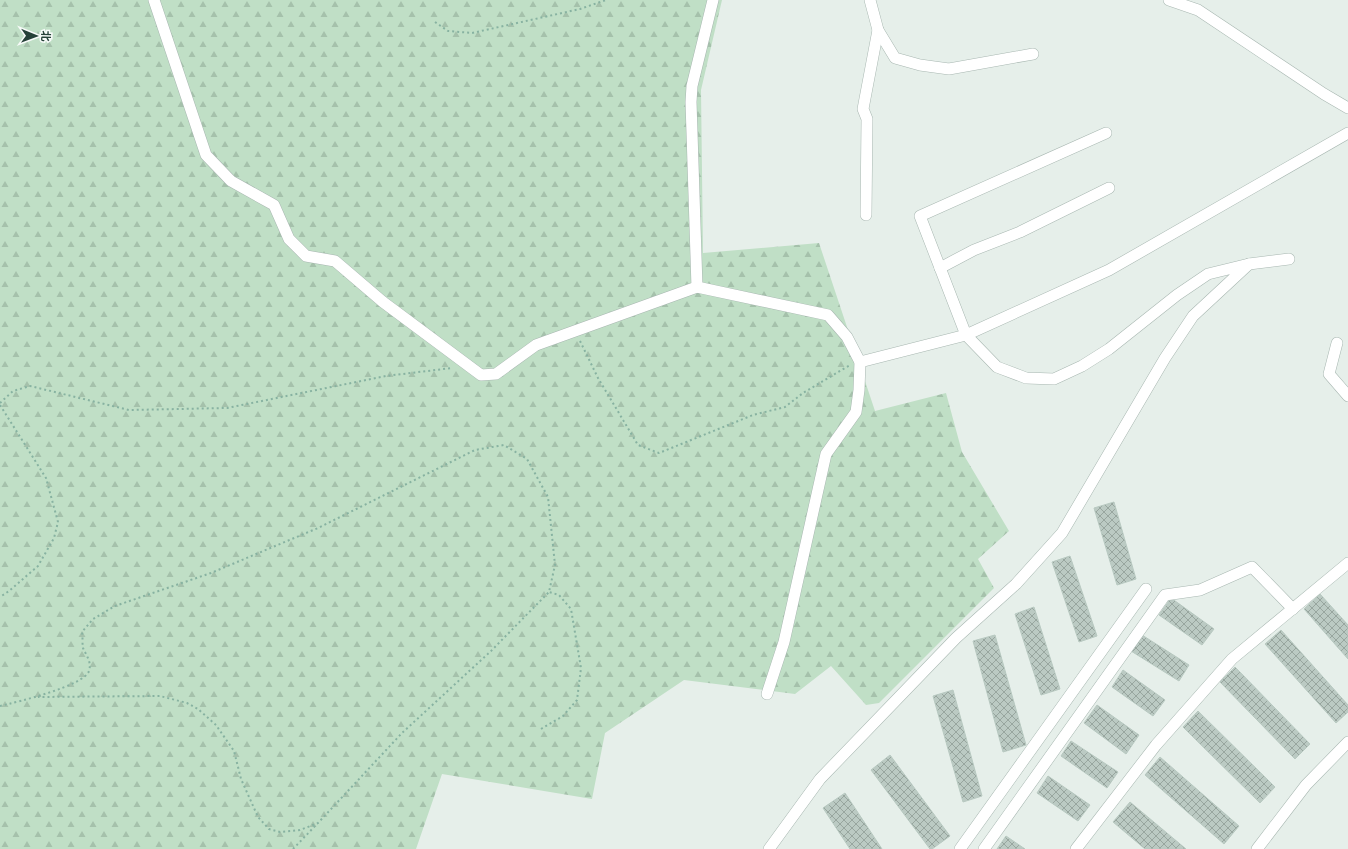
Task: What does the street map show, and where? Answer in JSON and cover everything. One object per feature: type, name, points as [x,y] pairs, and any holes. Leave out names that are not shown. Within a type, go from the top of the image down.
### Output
[{"type":"street","points":[[154,0],[206,155],[231,181],[274,204],[289,239],[306,256],[335,261],[383,302],[481,375],[496,374],[536,345],[697,287],[828,315],[847,337],[860,362],[859,390],[856,412],[826,454],[784,642],[767,694]]},
{"type":"street","points":[[697,287],[691,102],[692,86],[714,0]]},
{"type":"street","points":[[870,0],[878,30],[895,58],[920,65],[949,69],[1033,54]]},
{"type":"street","points":[[1169,0],[1198,10],[1324,94],[1348,108]]},
{"type":"street","points":[[866,215],[867,119],[863,109],[878,30]]},
{"type":"street","points":[[1106,133],[920,216],[966,335],[998,367],[1026,378],[1054,379],[1082,366],[1109,349],[1177,295],[1208,274],[1249,264],[1289,259]]},
{"type":"street","points":[[860,362],[966,335],[1109,270],[1348,133]]},
{"type":"street","points":[[940,268],[974,250],[1020,232],[1109,188]]},
{"type":"street","points":[[769,849],[820,779],[956,638],[1016,584],[1062,533],[1164,358],[1193,316],[1249,264]]},
{"type":"street","points":[[1337,343],[1328,374],[1348,396]]},
{"type":"street","points":[[1076,849],[1156,745],[1232,659],[1348,563]]},
{"type":"street","points":[[984,849],[1165,595],[1200,590],[1252,567],[1293,609]]},
{"type":"street","points":[[960,849],[1146,589]]},
{"type":"street","points":[[1257,849],[1306,785],[1348,742]]},
{"type":"path","points":[[435,22],[448,31],[472,33],[580,9],[606,0]]},
{"type":"path","points":[[575,331],[598,378],[638,445],[659,453],[753,415],[785,407],[803,393],[845,367],[860,362]]},
{"type":"path","points":[[0,596],[9,591],[38,566],[54,538],[58,522],[46,478],[0,404],[13,391],[30,386],[129,410],[227,408],[386,376],[468,366]]},
{"type":"path","points":[[0,706],[38,697],[84,679],[90,670],[89,659],[83,647],[82,632],[93,618],[116,606],[211,573],[318,528],[475,450],[504,445],[527,459],[548,497],[555,565],[549,592],[491,651],[402,734],[293,849]]},
{"type":"path","points":[[541,729],[563,716],[577,700],[581,668],[571,609],[559,595],[549,592]]},
{"type":"path","points":[[38,697],[160,696],[187,703],[198,709],[216,726],[234,751],[244,785],[258,817],[269,829],[280,832],[300,830],[318,823]]},
{"type":"green space","points":[[0,0],[722,0],[701,90],[703,253],[819,243],[875,411],[946,393],[962,452],[1009,531],[978,559],[994,588],[879,703],[866,705],[831,666],[795,694],[684,680],[605,733],[592,799],[442,774],[416,849],[0,849]]},
{"type":"building","points":[[1114,502],[1136,579],[1117,585],[1094,508]]},
{"type":"building","points":[[1070,556],[1097,636],[1079,642],[1052,562]]},
{"type":"building","points":[[1320,594],[1348,625],[1348,659],[1304,609]]},
{"type":"building","points":[[1171,598],[1214,629],[1202,645],[1159,615]]},
{"type":"building","points":[[1034,607],[1060,689],[1041,695],[1015,614]]},
{"type":"building","points":[[1281,630],[1348,705],[1348,712],[1336,723],[1265,644]]},
{"type":"building","points":[[995,635],[1026,745],[1003,752],[973,641]]},
{"type":"building","points":[[1142,635],[1189,665],[1179,681],[1131,651]]},
{"type":"building","points":[[1235,667],[1310,744],[1295,759],[1220,682]]},
{"type":"building","points":[[1123,670],[1165,700],[1153,716],[1112,687]]},
{"type":"building","points":[[953,690],[982,796],[963,802],[933,696]]},
{"type":"building","points":[[1097,705],[1139,735],[1126,754],[1084,723]]},
{"type":"building","points":[[1198,711],[1275,787],[1260,803],[1183,727]]},
{"type":"building","points":[[1071,741],[1118,772],[1107,788],[1061,756]]},
{"type":"building","points":[[890,755],[950,836],[932,849],[930,849],[871,770]]},
{"type":"building","points":[[1160,757],[1239,826],[1224,844],[1145,775]]},
{"type":"building","points":[[1048,776],[1090,805],[1078,821],[1037,793]]},
{"type":"building","points":[[845,793],[882,849],[850,849],[823,808]]},
{"type":"building","points":[[1130,802],[1186,849],[1145,849],[1113,822]]},
{"type":"building","points":[[1006,836],[1025,849],[997,849]]}]
